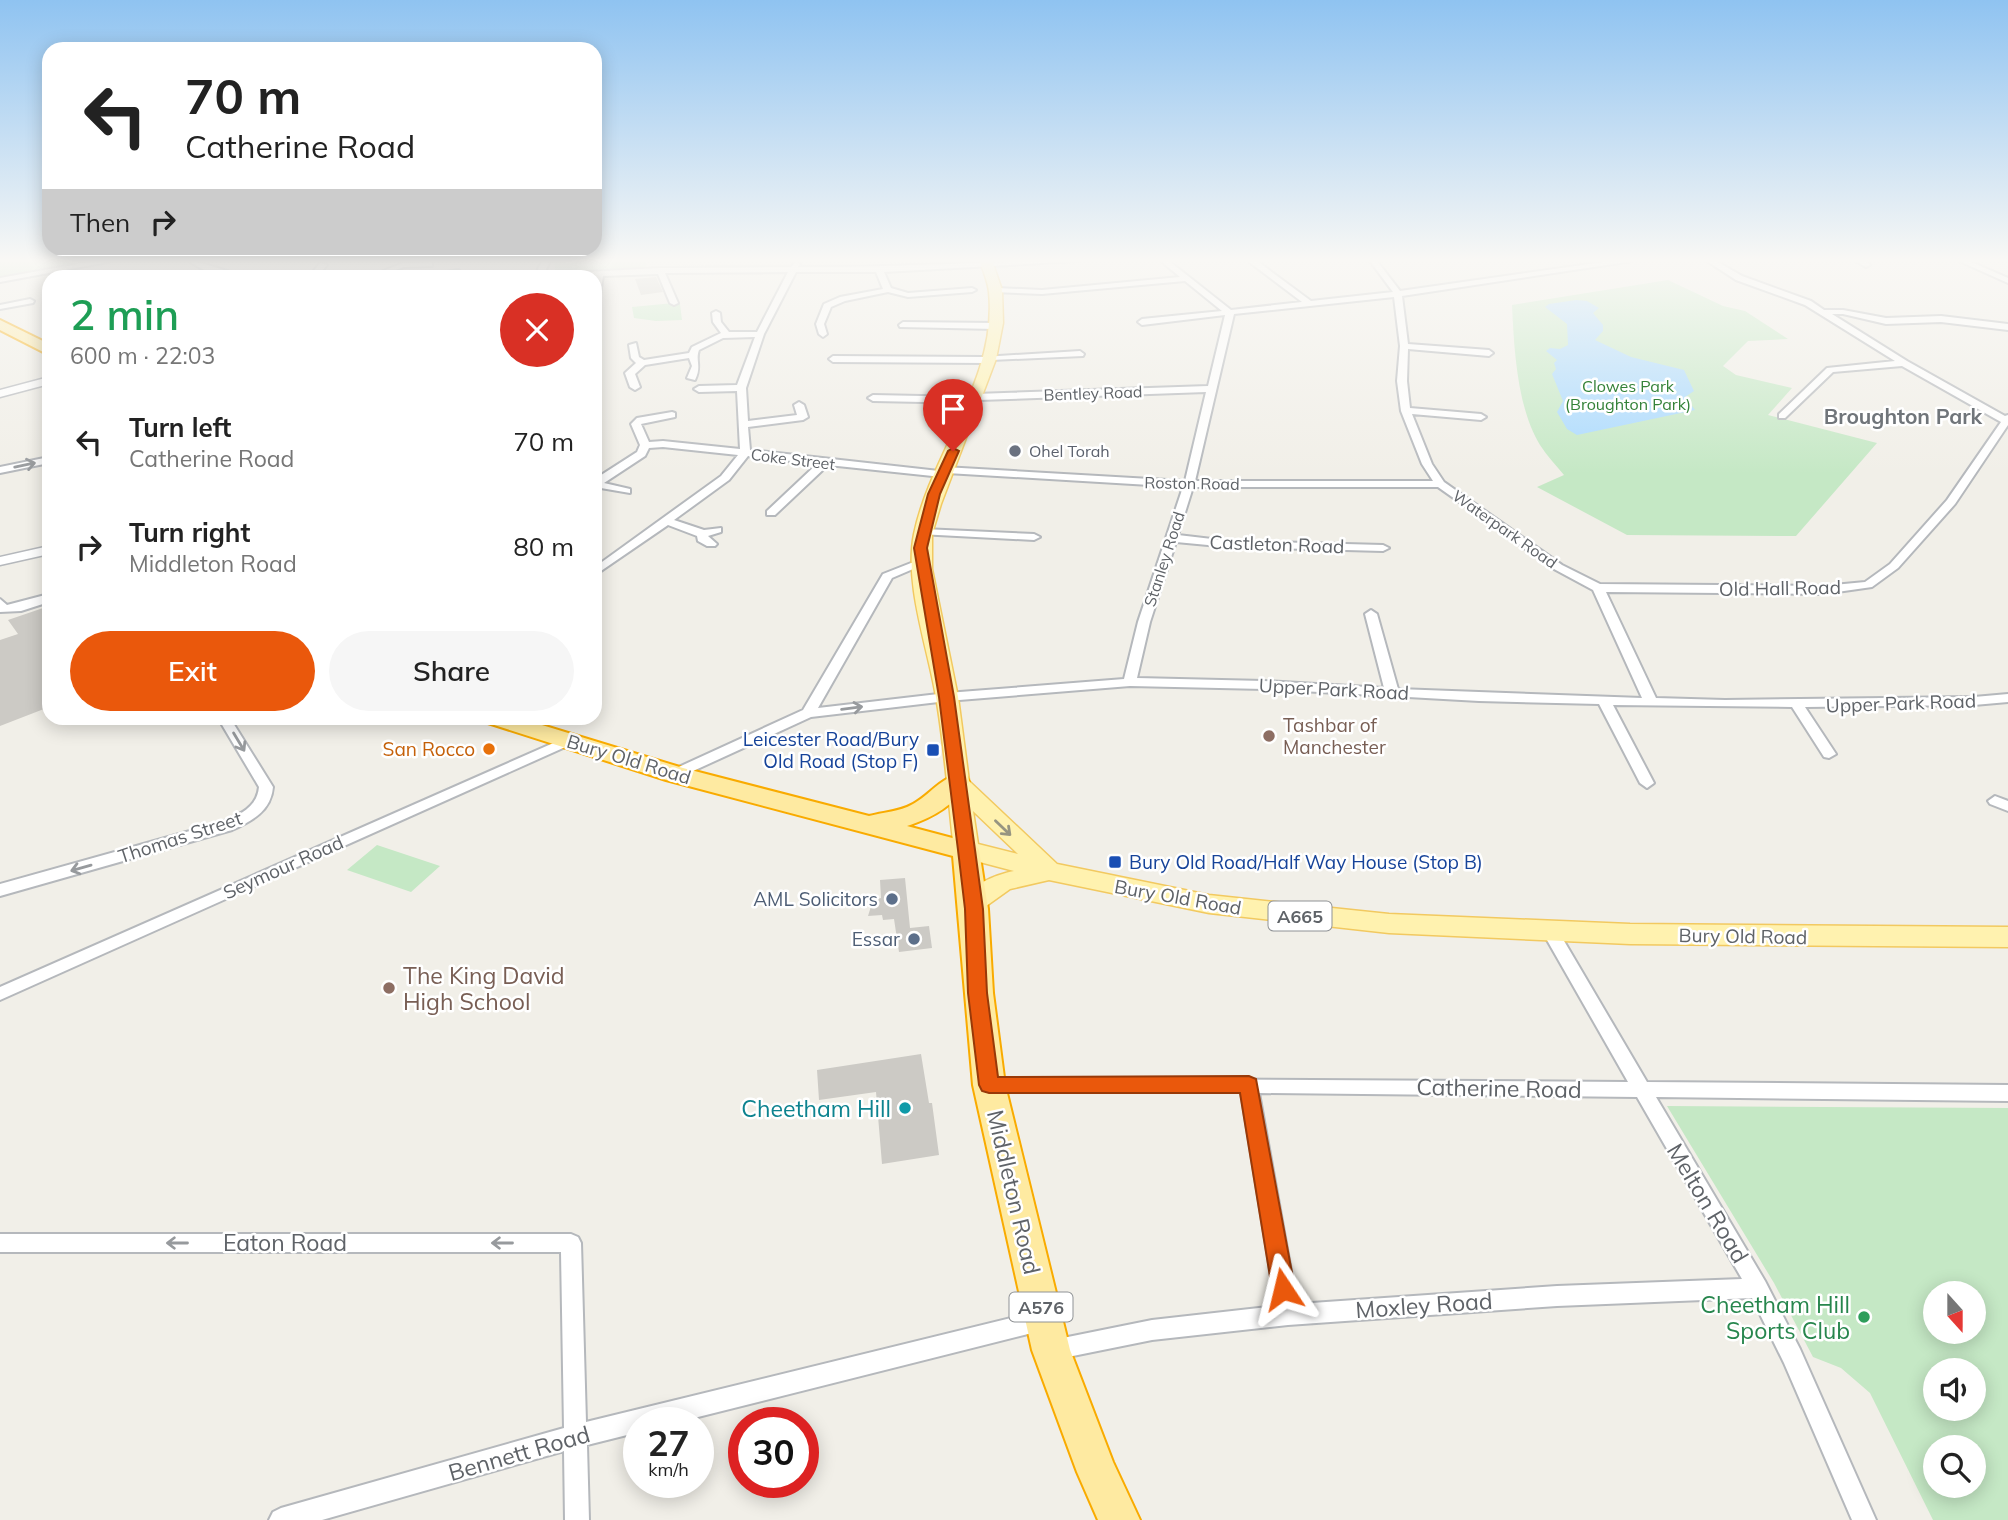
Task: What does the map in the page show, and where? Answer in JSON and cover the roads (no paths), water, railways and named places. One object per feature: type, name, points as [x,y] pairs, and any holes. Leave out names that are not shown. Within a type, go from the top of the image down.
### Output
[{"type":"highway","points":[[15,332],[42,346]]},
{"type":"highway","name":"Bury Old Road","points":[[518,725],[675,774],[966,850]]},
{"type":"highway","points":[[864,824],[886,823],[922,811],[944,797],[957,782]]},
{"type":"highway","name":"Middleton Road","points":[[966,850],[989,1085],[1048,1335],[1097,1472],[1119,1520]]},
{"type":"main road","name":"A576","points":[[966,850],[947,697],[920,548],[943,472],[975,399],[994,332]]},
{"type":"main road","points":[[957,782],[1052,872]]},
{"type":"main road","name":"Bury Old Road","points":[[966,850],[1052,872],[1195,902],[1329,920],[1551,933],[1909,939],[2008,937]]},
{"type":"main road","points":[[973,903],[1002,882],[1031,874],[1052,872]]},
{"type":"street","name":"Stanley Road","points":[[1130,682],[1144,622],[1189,484],[1225,332]]},
{"type":"street","name":"Waterpark Road","points":[[1402,332],[1402,381],[1406,411],[1427,464],[1440,484],[1558,567],[1598,587]]},
{"type":"street","points":[[1855,332],[1904,363],[2006,419]]},
{"type":"street","points":[[602,567],[725,478],[745,453],[741,388],[760,334],[726,334],[695,349],[693,355],[696,366],[692,378]]},
{"type":"street","points":[[633,345],[635,358],[642,363]]},
{"type":"street","points":[[1404,346],[1489,353]]},
{"type":"street","points":[[833,359],[987,359],[1080,354]]},
{"type":"street","points":[[635,387],[630,373],[642,363],[693,355]]},
{"type":"street","points":[[1782,416],[1830,370],[1904,363]]},
{"type":"street","points":[[0,394],[42,382]]},
{"type":"street","points":[[699,389],[741,388]]},
{"type":"street","name":"Bentley Road","points":[[873,398],[975,399],[1211,389]]},
{"type":"street","points":[[799,405],[803,417]]},
{"type":"street","points":[[1406,411],[1481,417]]},
{"type":"street","points":[[602,480],[641,454],[645,446],[636,424],[640,420],[672,415]]},
{"type":"street","points":[[745,424],[818,417]]},
{"type":"street","name":"Old Hall Road","points":[[1598,587],[1823,590],[1868,585],[1894,566],[1951,502],[2006,419]]},
{"type":"street","name":"Coke Street","points":[[645,446],[663,444],[824,463],[943,472]]},
{"type":"street","points":[[0,470],[42,461]]},
{"type":"street","points":[[771,513],[824,463]]},
{"type":"street","name":"Roston Road","points":[[943,472],[1189,484],[1440,484]]},
{"type":"street","points":[[602,485],[626,491]]},
{"type":"street","points":[[668,521],[704,534],[717,530]]},
{"type":"street","points":[[923,532],[1034,537]]},
{"type":"street","points":[[704,534],[702,539],[711,544]]},
{"type":"street","name":"Castleton Road","points":[[1171,538],[1229,544],[1383,548]]},
{"type":"street","points":[[0,561],[42,552]]},
{"type":"street","points":[[808,713],[887,576],[911,566],[922,566]]},
{"type":"street","points":[[1598,587],[1651,702]]},
{"type":"street","points":[[0,603],[4,609],[42,600]]},
{"type":"street","points":[[1371,614],[1392,692]]},
{"type":"street","name":"Upper Park Road","points":[[675,774],[808,713],[947,697],[1130,682],[1264,685],[1604,701],[1797,705],[2008,698]]},
{"type":"street","points":[[1604,701],[1647,783]]},
{"type":"street","points":[[1797,705],[1829,754]]},
{"type":"street","name":"Thomas Street","points":[[0,890],[216,830],[252,813],[263,802],[266,787],[228,725]]},
{"type":"street","name":"Seymour Road","points":[[0,994],[567,741]]},
{"type":"street","name":"Melton Road","points":[[1551,933],[1758,1288],[1792,1356],[1864,1520]]},
{"type":"street","name":"Catherine Road","points":[[989,1085],[2008,1093]]},
{"type":"street","points":[[1249,1085],[1288,1315]]},
{"type":"street","name":"Eaton Road","points":[[0,1243],[571,1243],[576,1436]]},
{"type":"street","name":"Moxley Road","points":[[1048,1335],[1152,1330],[1288,1315],[1557,1296],[1758,1288]]},
{"type":"street","name":"Bennett Road","points":[[281,1520],[576,1436],[1048,1335]]},
{"type":"street","points":[[576,1436],[577,1520]]},
{"type":"water","points":[[1567,332],[1602,332],[1595,340],[1631,357],[1684,370],[1694,391],[1685,397],[1695,410],[1577,435],[1567,429],[1557,412],[1563,401],[1552,374],[1557,360],[1546,351],[1568,345]]},
{"type":"place","name":"Ohel Torah","points":[[1015,451]]},
{"type":"place","name":"Tashbar of Manchester","points":[[1269,736]]},
{"type":"place","name":"San Rocco","points":[[489,749]]},
{"type":"place","name":"Leicester Road/Bury Old Road (Stop F)","points":[[933,750]]},
{"type":"place","name":"Bury Old Road/Half Way House (Stop B)","points":[[1115,862]]},
{"type":"place","name":"AML Solicitors","points":[[892,899]]},
{"type":"place","name":"Essar","points":[[914,939]]},
{"type":"place","name":"The King David High School","points":[[389,988]]},
{"type":"place","name":"Cheetham Hill","points":[[905,1108]]},
{"type":"place","name":"Cheetham Hill Sports Club","points":[[1864,1317]]},
{"type":"district","name":"Broughton Park","points":[[1903,416]]},
{"type":"park label","name":"Clowes Park (Broughton Park)","points":[[1628,395]]}]
